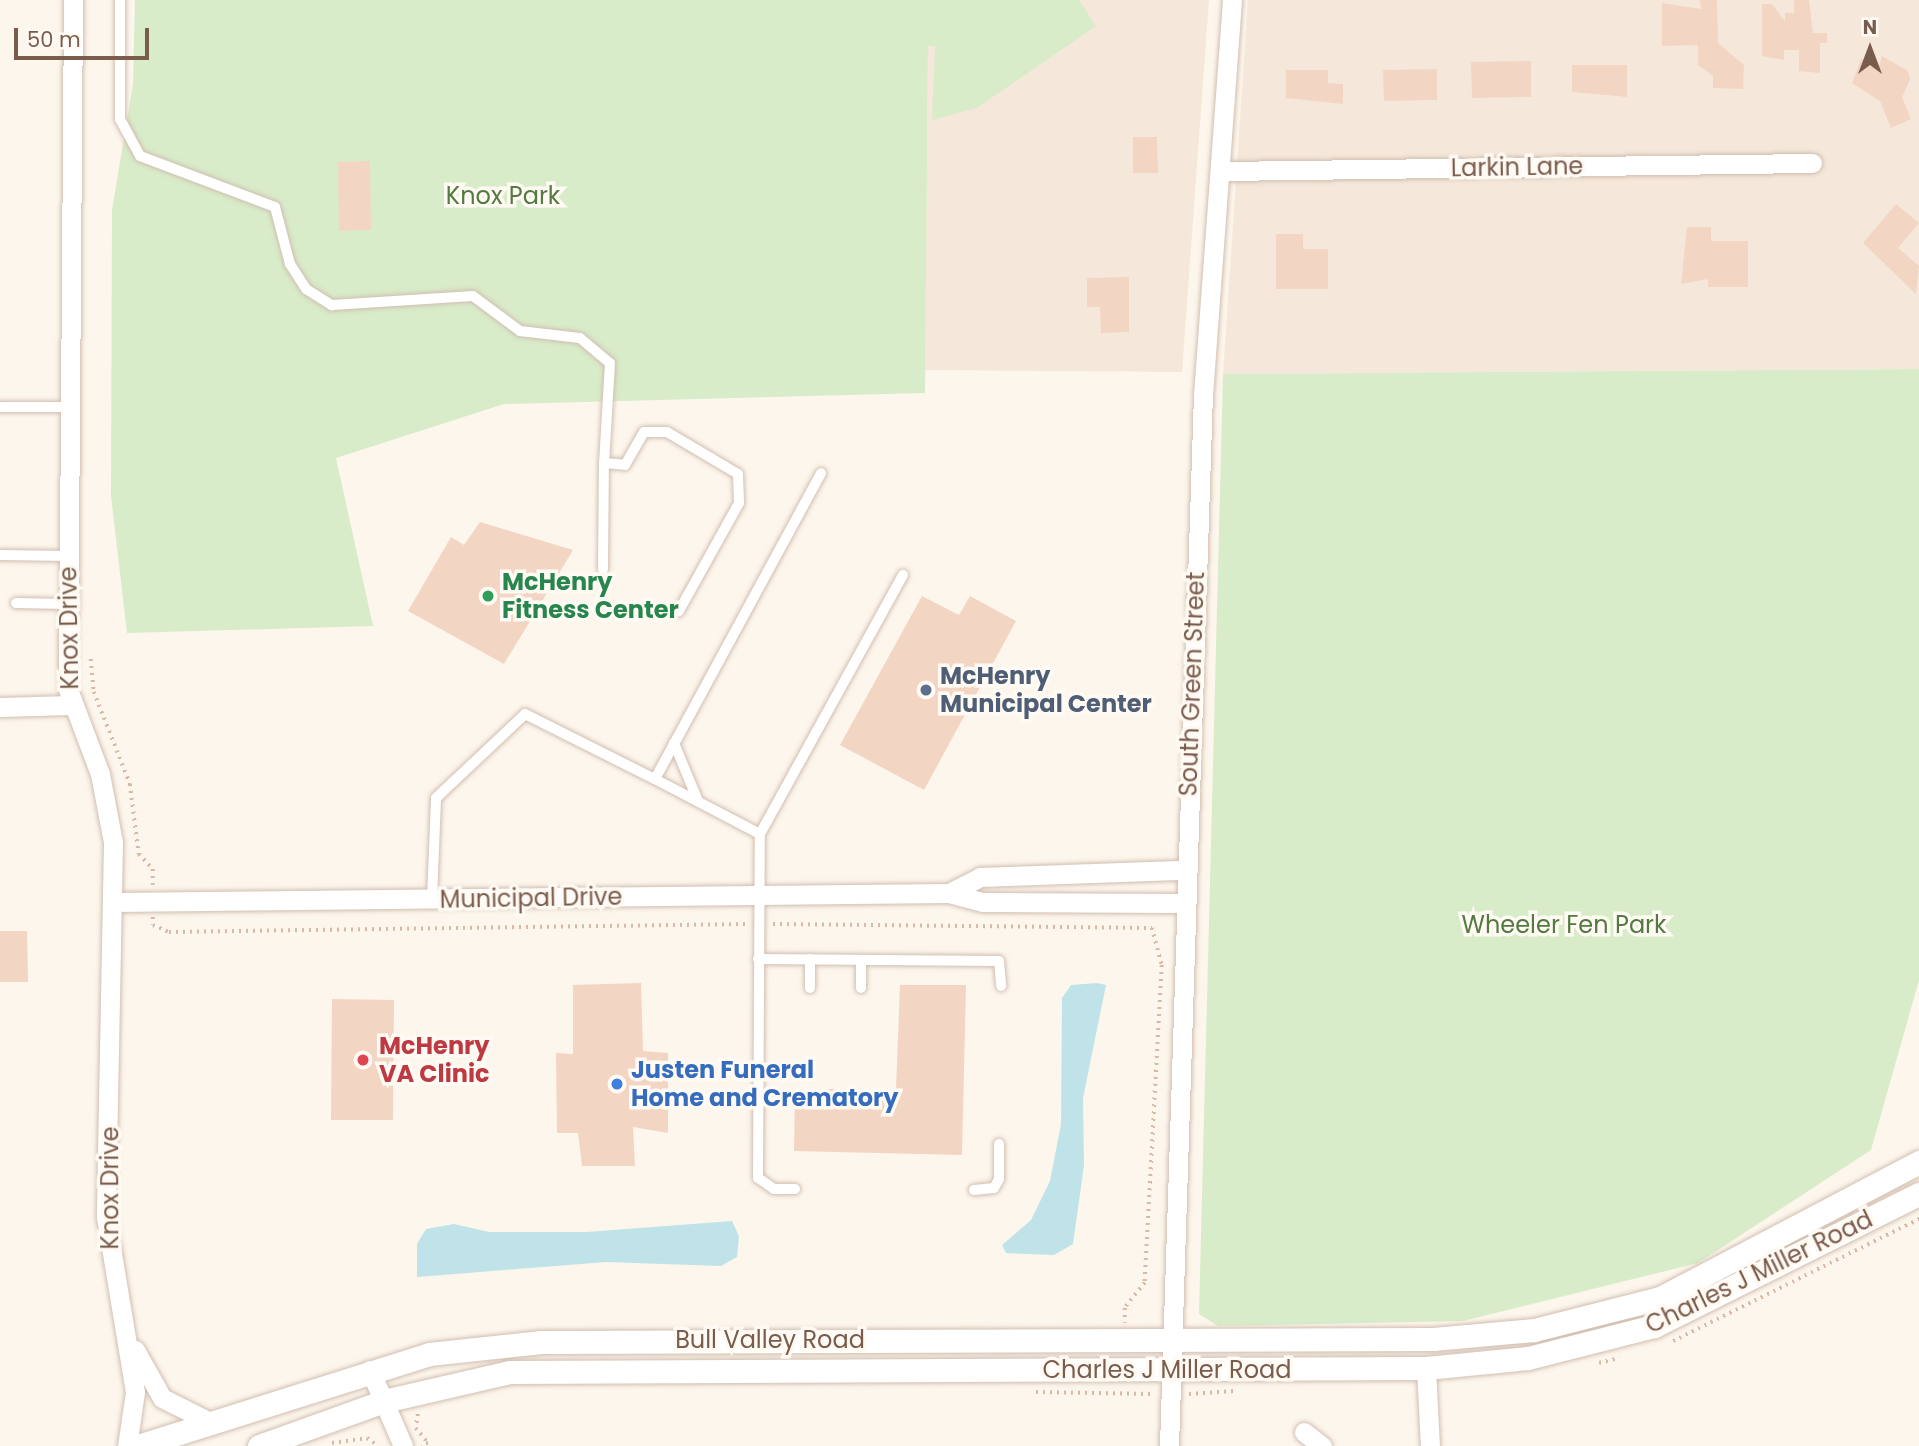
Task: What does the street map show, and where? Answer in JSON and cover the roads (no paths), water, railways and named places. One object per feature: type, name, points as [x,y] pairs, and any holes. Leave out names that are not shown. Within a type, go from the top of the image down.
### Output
[{"type":"street","name":"Knox Drive","points":[[72,0],[67,604],[71,705],[100,774],[113,842],[114,902],[106,1217],[136,1404],[127,1446]]},
{"type":"street","name":"South Green Street","points":[[1168,1446],[1185,870],[1203,395],[1222,171],[1232,0]]},
{"type":"street","name":"Larkin Lane","points":[[1222,171],[1812,163]]},
{"type":"street","points":[[0,707],[71,705]]},
{"type":"street","name":"Municipal Drive","points":[[949,893],[980,877],[1185,870]]},
{"type":"street","name":"Municipal Drive","points":[[114,902],[949,893],[983,902],[1184,903]]},
{"type":"street","name":"Charles J Miller Road","points":[[1173,1338],[1433,1339],[1534,1330],[1660,1298],[1919,1162]]},
{"type":"street","name":"Charles J Miller Road","points":[[383,1401],[510,1372],[1426,1368],[1528,1358],[1654,1326],[1919,1194]]},
{"type":"street","name":"Knox Drive","points":[[124,1332],[157,1392],[209,1422]]},
{"type":"street","name":"Bull Valley Road","points":[[138,1446],[370,1370],[429,1354],[541,1342],[1173,1338]]},
{"type":"street","points":[[1426,1368],[1430,1446]]},
{"type":"street","points":[[370,1370],[403,1446]]},
{"type":"street","points":[[259,1446],[383,1401]]},
{"type":"street","points":[[1304,1432],[1322,1446]]},
{"type":"lane","points":[[120,0],[120,119],[140,156],[275,206],[289,264],[306,289],[332,305],[473,296],[520,331],[580,338],[610,363],[604,463],[603,569]]},
{"type":"lane","points":[[0,407],[70,407]]},
{"type":"lane","points":[[604,463],[625,465],[644,432],[667,432],[738,474],[739,503],[679,611]]},
{"type":"lane","points":[[655,779],[821,473]]},
{"type":"lane","points":[[0,555],[68,556]]},
{"type":"lane","points":[[795,1189],[774,1189],[758,1178],[760,834],[903,575]]},
{"type":"lane","points":[[16,603],[67,604]]},
{"type":"lane","points":[[432,899],[436,799],[525,714],[760,834]]},
{"type":"lane","points":[[674,743],[698,802]]},
{"type":"lane","points":[[758,959],[999,961],[1001,986]]},
{"type":"lane","points":[[810,959],[810,988]]},
{"type":"lane","points":[[861,960],[861,988]]},
{"type":"lane","points":[[974,1190],[994,1188],[999,1179],[999,1144]]},
{"type":"water","points":[[1071,985],[1106,985],[1083,1098],[1084,1165],[1073,1244],[1054,1255],[1006,1253],[1002,1245],[1031,1220],[1050,1181],[1061,1124],[1062,998]]},
{"type":"water","points":[[732,1221],[739,1236],[737,1257],[721,1266],[606,1262],[417,1277],[417,1244],[426,1229],[454,1224],[489,1232],[587,1232]]},
{"type":"place","name":"McHenry Fitness Center","points":[[488,596]]},
{"type":"place","name":"McHenry Municipal Center","points":[[926,690]]},
{"type":"place","name":"McHenry VA Clinic","points":[[363,1060]]},
{"type":"place","name":"Justen Funeral Home and Crematory","points":[[617,1084]]},
{"type":"park label","name":"Knox Park","points":[[503,196]]},
{"type":"park label","name":"Wheeler Fen Park","points":[[1564,925]]}]
